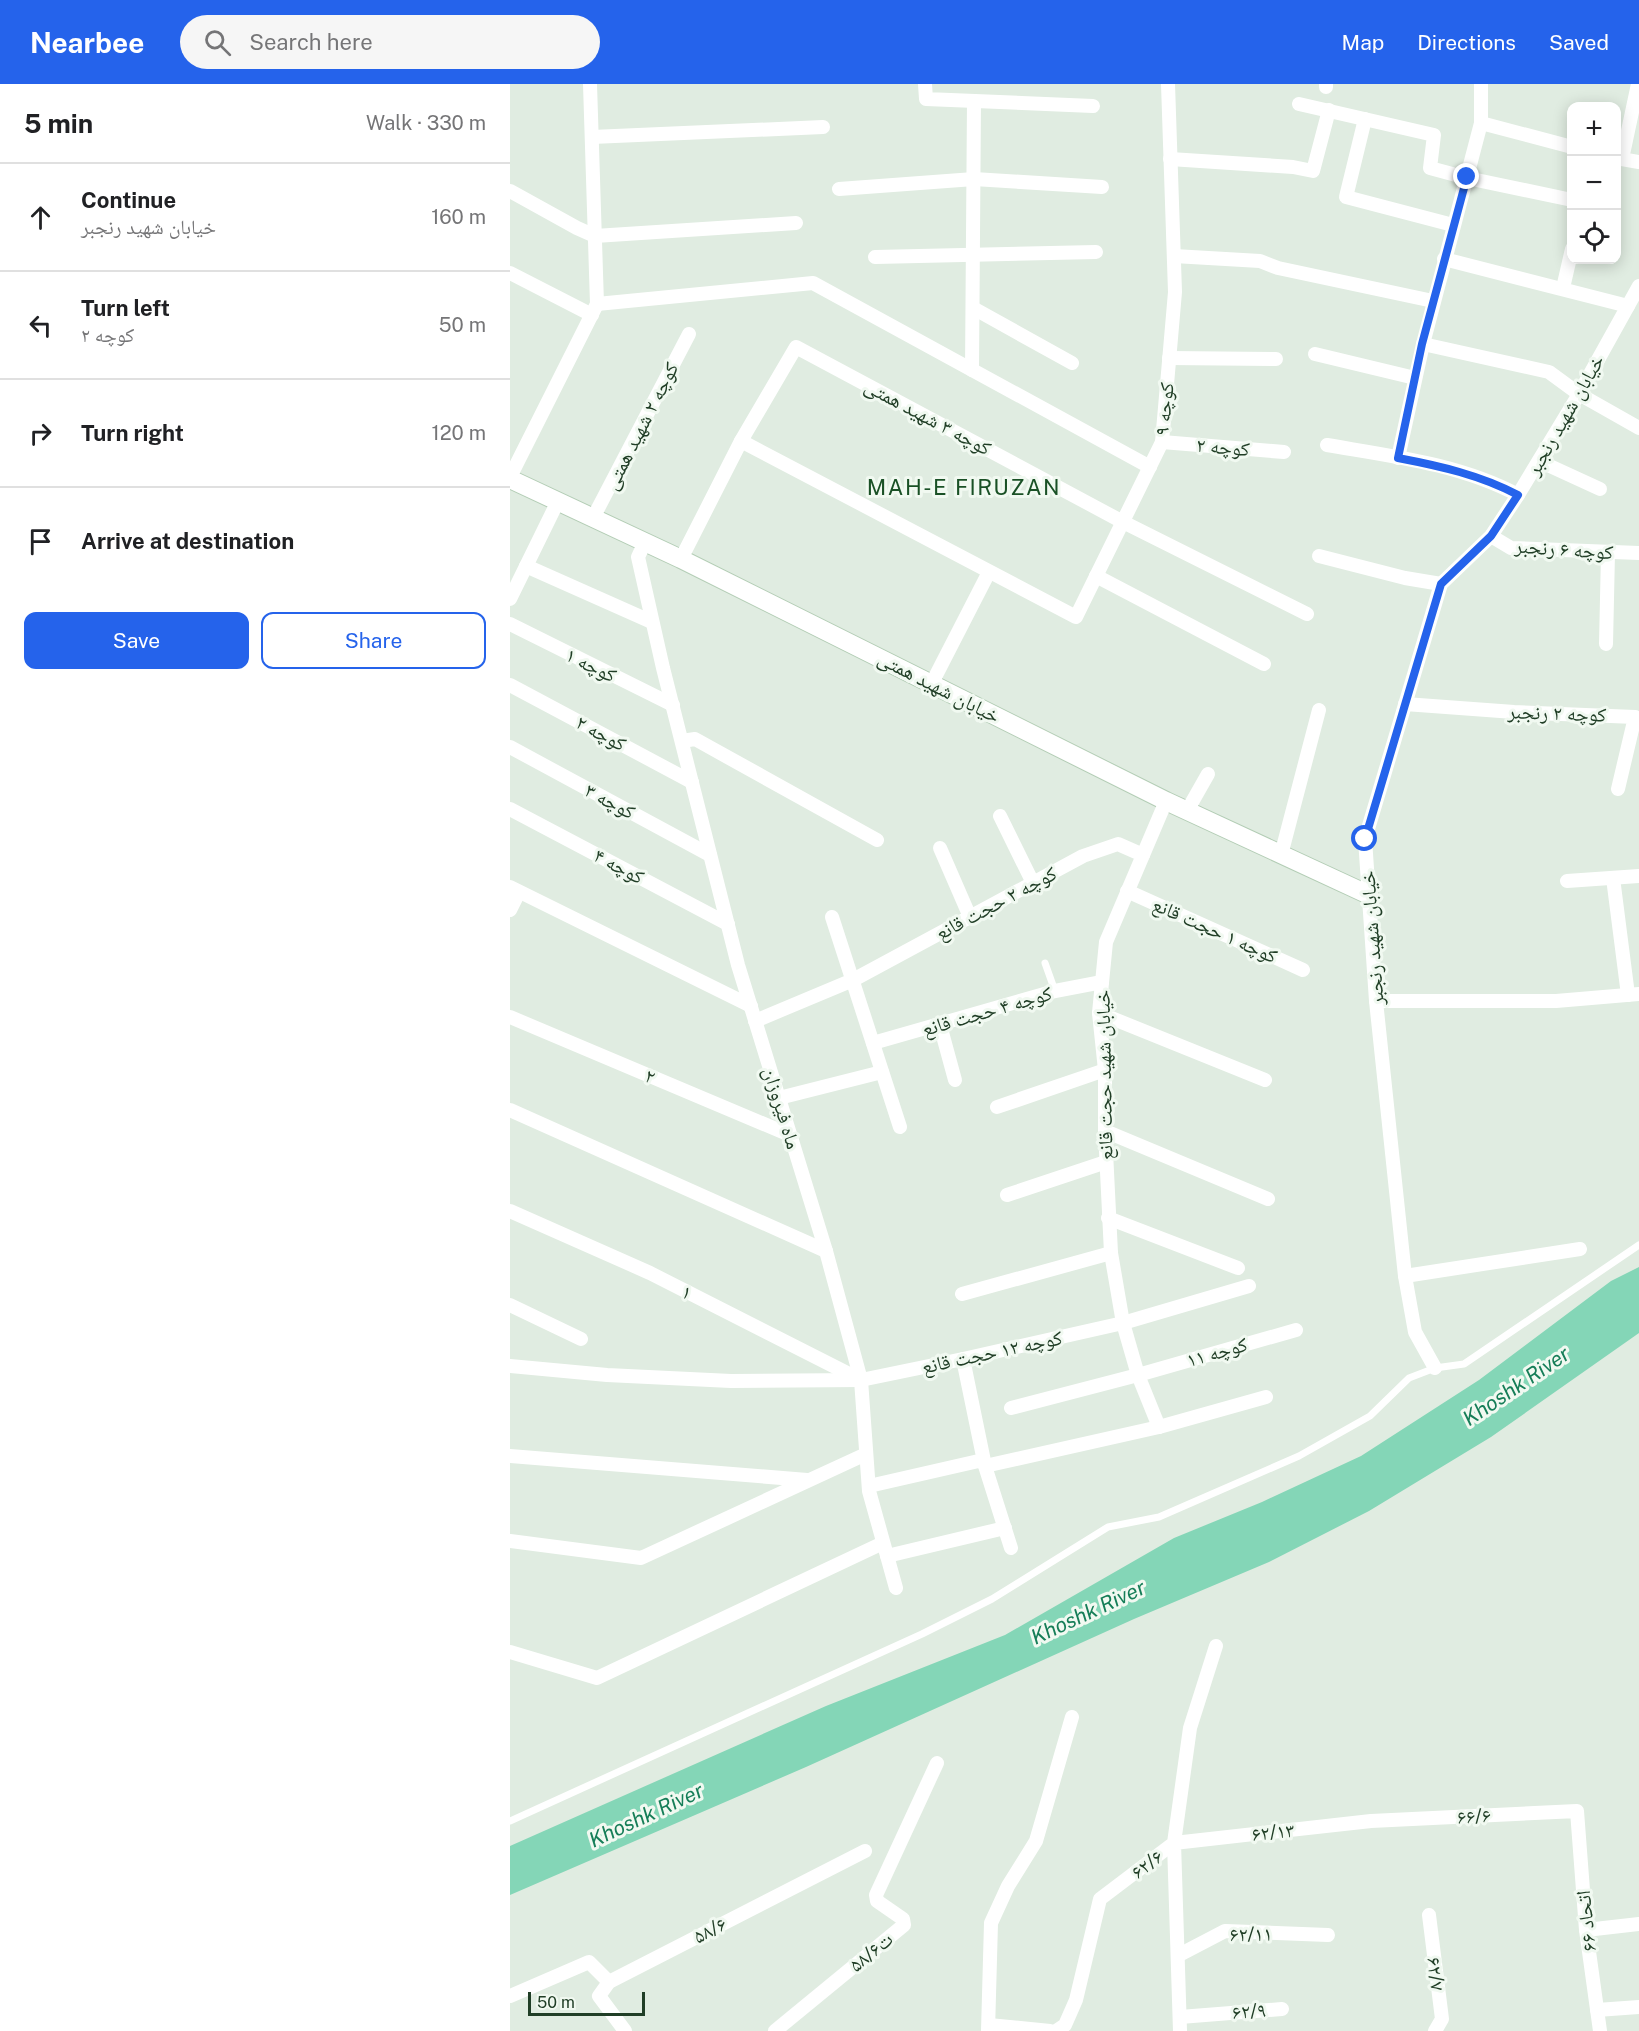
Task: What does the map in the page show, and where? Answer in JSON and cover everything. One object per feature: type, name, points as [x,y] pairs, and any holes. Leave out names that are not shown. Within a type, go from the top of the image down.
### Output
[{"type":"street","points":[[510,478],[595,310],[590,84]]},
{"type":"street","points":[[925,84],[926,99],[1093,106]]},
{"type":"street","name":"کوچه ۹","points":[[741,441],[1076,617],[1162,442],[1175,292],[1168,84]]},
{"type":"street","points":[[1398,458],[1422,344],[1481,123],[1481,84]]},
{"type":"street","points":[[1620,156],[1638,84]]},
{"type":"street","points":[[972,370],[974,101]]},
{"type":"street","points":[[1299,104],[1434,135],[1430,168],[1567,199]]},
{"type":"street","points":[[1170,159],[1293,167],[1313,171],[1329,111]]},
{"type":"street","points":[[1365,119],[1346,197],[1453,225]]},
{"type":"street","points":[[1481,123],[1567,146]]},
{"type":"street","points":[[592,137],[823,127]]},
{"type":"street","points":[[1621,158],[1639,162]]},
{"type":"street","points":[[839,189],[974,179],[1102,187]]},
{"type":"street","points":[[510,191],[595,236],[796,223]]},
{"type":"street","points":[[875,257],[1096,252]]},
{"type":"street","points":[[1174,256],[1260,261],[1278,268],[1433,301]]},
{"type":"street","points":[[1444,259],[1628,306]]},
{"type":"street","points":[[1563,288],[1569,264]]},
{"type":"street","points":[[510,273],[595,310],[813,283],[1150,467]]},
{"type":"street","name":"خیابان شهید رنجبر","points":[[1435,1368],[1415,1332],[1405,1276],[1376,1001],[1365,839],[1441,584],[1491,536],[1579,394],[1638,289]]},
{"type":"street","points":[[973,308],[1072,363]]},
{"type":"street","name":"کوچه ۲ شهید همتی","points":[[593,518],[689,334]]},
{"type":"street","points":[[1422,344],[1549,372],[1579,394],[1639,428]]},
{"type":"street","name":"کوچه ۳ شهید همتی","points":[[681,559],[741,441],[796,347],[1123,522],[1307,614]]},
{"type":"street","points":[[1315,354],[1415,378]]},
{"type":"street","points":[[1169,358],[1276,359]]},
{"type":"street","name":"کوچه ۲","points":[[1162,442],[1284,452]]},
{"type":"street","points":[[1327,445],[1452,469],[1497,483],[1518,495]]},
{"type":"street","points":[[1539,461],[1600,489]]},
{"type":"street","name":"خیابان شهید همتی","points":[[510,478],[681,559],[1166,801],[1369,895]]},
{"type":"street","points":[[510,599],[558,501]]},
{"type":"street","name":"کوچه ۶ رنجبر","points":[[1491,536],[1511,548],[1639,553]]},
{"type":"street","name":"ماه فیروزان","points":[[645,542],[638,557],[652,622],[738,965],[826,1251],[861,1380],[869,1486],[896,1588]]},
{"type":"street","points":[[1606,644],[1608,553]]},
{"type":"street","points":[[1319,556],[1404,578],[1441,584]]},
{"type":"street","points":[[526,566],[652,622]]},
{"type":"street","points":[[932,683],[989,572]]},
{"type":"street","points":[[1096,576],[1264,664]]},
{"type":"street","name":"کوچه ۱","points":[[510,624],[673,705]]},
{"type":"street","name":"کوچه ۲","points":[[510,685],[692,782]]},
{"type":"street","name":"کوچه ۲ رنجبر","points":[[1405,704],[1514,712],[1635,717],[1618,789]]},
{"type":"street","points":[[1281,855],[1318,710]]},
{"type":"street","points":[[682,741],[695,739],[877,840]]},
{"type":"street","name":"کوچه ۳","points":[[510,747],[710,855]]},
{"type":"street","points":[[1188,811],[1208,774]]},
{"type":"street","name":"خیابان شهید حجت قانع","points":[[1159,1427],[1138,1375],[1123,1323],[1111,1253],[1106,1162],[1105,1070],[1099,1013],[1106,942],[1166,801]]},
{"type":"street","name":"کوچه ۴","points":[[510,809],[728,924]]},
{"type":"street","points":[[1000,816],[1033,883]]},
{"type":"street","name":"کوچه ۲ حجت قانع","points":[[755,1021],[854,980],[1083,856],[1118,844],[1143,855]]},
{"type":"street","points":[[940,848],[970,917]]},
{"type":"street","points":[[1567,881],[1639,876]]},
{"type":"street","points":[[1376,1001],[1556,1001],[1633,994],[1613,878]]},
{"type":"street","points":[[510,910],[514,890],[751,1006]]},
{"type":"street","name":"کوچه ۱ حجت قانع","points":[[1127,891],[1303,970]]},
{"type":"street","points":[[832,917],[900,1127]]},
{"type":"street","name":"کوچه ۴ حجت قانع","points":[[873,1043],[1055,991],[1102,982]]},
{"type":"street","points":[[1099,1013],[1265,1080]]},
{"type":"street","name":"۲","points":[[510,1017],[790,1135]]},
{"type":"street","points":[[940,1025],[955,1080]]},
{"type":"street","points":[[997,1107],[1105,1070]]},
{"type":"street","points":[[779,1098],[882,1072]]},
{"type":"street","points":[[510,1110],[826,1251]]},
{"type":"street","points":[[1105,1131],[1268,1199]]},
{"type":"street","points":[[1007,1195],[1106,1162]]},
{"type":"street","name":"۱","points":[[510,1211],[650,1273],[861,1380]]},
{"type":"street","points":[[1108,1218],[1238,1268]]},
{"type":"street","points":[[1405,1276],[1580,1249]]},
{"type":"street","points":[[962,1294],[1111,1253]]},
{"type":"street","name":"کوچه ۱۲ حجت قانع","points":[[510,1366],[607,1375],[731,1381],[861,1380],[1123,1323],[1249,1286]]},
{"type":"street","points":[[510,1305],[581,1339]]},
{"type":"street","name":"کوچه ۱۱","points":[[1011,1408],[1296,1330]]},
{"type":"street","points":[[963,1359],[984,1463],[1011,1548]]},
{"type":"street","points":[[869,1486],[1159,1427],[1266,1397]]},
{"type":"street","points":[[510,1541],[641,1558],[866,1454]]},
{"type":"street","points":[[510,1456],[809,1481]]},
{"type":"street","points":[[510,1652],[597,1678],[885,1550],[1005,1528]]},
{"type":"street","name":"۶۲/۶","points":[[1056,2031],[1065,2025],[1076,2000],[1100,1899],[1174,1843],[1190,1728],[1216,1646]]},
{"type":"street","points":[[1050,2031],[988,2028],[991,1923],[1008,1886],[1036,1841],[1072,1718]]},
{"type":"street","name":"۵۸/۶ت","points":[[776,2031],[904,1925],[903,1919],[877,1901],[876,1895],[937,1763]]},
{"type":"street","name":"۶۶/۶","points":[[1371,1821],[1577,1811]]},
{"type":"street","name":"اتحاد ۶۶","points":[[1577,1811],[1586,1930],[1600,2031]]},
{"type":"street","name":"۶۲/۱۳","points":[[1174,1843],[1371,1821]]},
{"type":"street","points":[[1174,1843],[1180,2024]]},
{"type":"street","name":"۵۸/۶","points":[[609,1982],[865,1851]]},
{"type":"street","name":"۶۲/۷","points":[[1429,1915],[1442,2019],[1435,2031]]},
{"type":"street","points":[[1586,1930],[1639,1924]]},
{"type":"street","name":"۶۲/۱۱","points":[[1179,1955],[1225,1931],[1328,1935]]},
{"type":"street","points":[[510,1996],[589,1962],[609,1982],[599,1996],[626,2031]]},
{"type":"street","points":[[1597,2010],[1639,2007]]},
{"type":"street","name":"۶۲/۹","points":[[1180,2024],[1282,2009]]},
{"type":"lane","points":[[1045,963],[1055,991]]},
{"type":"lane","points":[[510,1821],[922,1634],[992,1599],[1108,1527],[1159,1516],[1299,1456],[1370,1416],[1409,1378],[1435,1368],[1464,1364],[1639,1245]]},
{"type":"water","name":"Khoshk River","points":[[1639,1267],[1639,1333],[1491,1437],[1369,1511],[1269,1562],[1134,1619],[806,1767],[510,1895],[510,1846],[826,1706],[1005,1635],[1174,1538],[1262,1502],[1361,1456],[1479,1380],[1611,1281]]},
{"type":"district","name":"MAH-E FIRUZAN","points":[[964,487]]},
{"type":"route","points":[[1365,839],[1441,584],[1491,536],[1518,495],[1497,483],[1452,469],[1398,458],[1422,344],[1467,177]]}]
